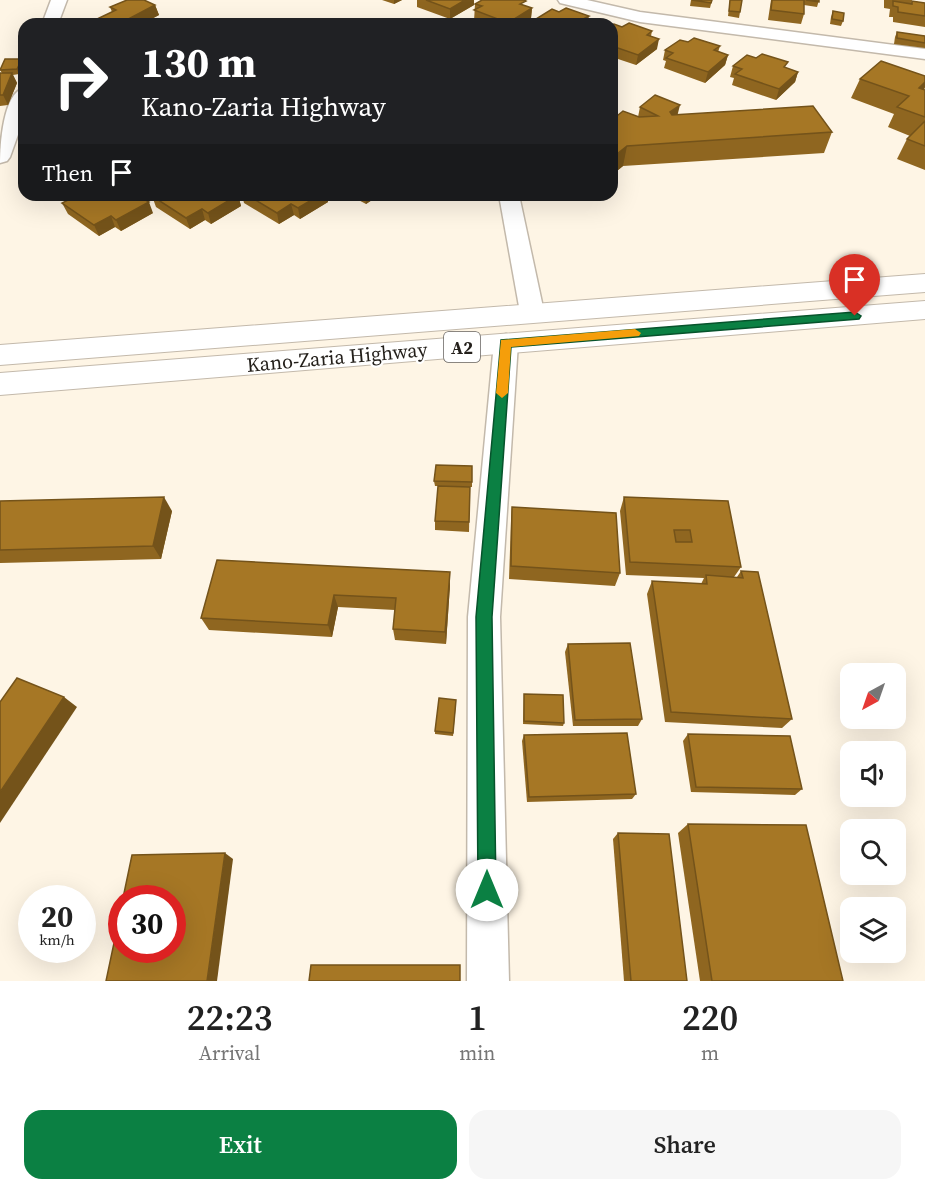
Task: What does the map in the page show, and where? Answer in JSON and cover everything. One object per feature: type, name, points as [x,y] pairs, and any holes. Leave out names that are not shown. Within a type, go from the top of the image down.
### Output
[{"type":"highway","name":"Kano-Zaria Highway","points":[[0,354],[925,283]]},
{"type":"highway","name":"Kano-Zaria Highway","points":[[0,384],[925,310]]},
{"type":"street","points":[[52,18],[59,0]]},
{"type":"street","points":[[566,0],[627,7],[925,54]]},
{"type":"street","points":[[0,157],[18,109]]},
{"type":"street","points":[[510,201],[532,312]]},
{"type":"street","points":[[488,981],[484,617],[506,343]]},
{"type":"building","points":[[127,0],[144,0],[155,5],[130,18],[99,18],[116,10],[110,7]]},
{"type":"building","points":[[426,0],[465,0],[450,9]]},
{"type":"building","points":[[482,0],[524,0],[526,1],[520,4],[532,8],[516,18],[495,18],[474,10],[482,6],[475,4]]},
{"type":"building","points":[[692,0],[712,0],[711,3]]},
{"type":"building","points":[[730,0],[742,0],[740,12],[729,11]]},
{"type":"building","points":[[772,0],[804,0],[804,14],[771,10]]},
{"type":"building","points":[[893,1],[912,4],[912,1],[925,3],[925,16],[898,12],[898,7],[893,6]]},
{"type":"building","points":[[566,8],[589,16],[585,18],[538,18],[552,9],[559,12]]},
{"type":"building","points":[[833,11],[844,13],[843,21],[832,19]]},
{"type":"building","points":[[629,23],[652,31],[647,35],[659,39],[638,55],[618,48],[618,26],[622,27]]},
{"type":"building","points":[[897,32],[925,36],[925,43],[897,38]]},
{"type":"building","points":[[694,38],[720,46],[714,50],[728,55],[708,72],[666,58],[673,53],[665,50],[680,40],[688,42]]},
{"type":"building","points":[[762,54],[788,62],[784,67],[798,72],[779,89],[735,74],[742,69],[733,66],[747,55],[756,58]]},
{"type":"building","points":[[5,59],[18,59],[17,69],[0,70]]},
{"type":"building","points":[[881,61],[925,76],[925,82],[919,88],[925,90],[925,117],[897,107],[909,96],[860,79]]},
{"type":"building","points":[[0,73],[12,73],[3,95],[0,95]]},
{"type":"building","points":[[655,95],[680,105],[670,112],[672,115],[813,106],[832,132],[627,146],[618,153],[618,115],[623,111],[639,117],[658,116],[640,107]]},
{"type":"building","points":[[925,121],[925,146],[907,139]]},
{"type":"building","points":[[66,201],[149,202],[116,220],[111,216],[94,225],[62,203]]},
{"type":"building","points":[[160,201],[228,201],[208,213],[202,209],[186,218]]},
{"type":"building","points":[[257,201],[310,201],[298,208],[291,204],[277,213]]},
{"type":"building","points":[[436,465],[472,466],[472,482],[434,481]]},
{"type":"building","points":[[438,486],[470,487],[469,522],[435,521]]},
{"type":"building","points":[[164,497],[153,546],[0,550],[0,501]]},
{"type":"building","points":[[624,497],[728,501],[741,567],[630,562]],"holes":[[[674,530],[690,530],[692,542],[676,542]]]},
{"type":"building","points":[[512,507],[616,513],[620,573],[511,566]]},
{"type":"building","points":[[217,560],[450,572],[445,632],[393,629],[396,598],[334,595],[328,625],[201,618]]},
{"type":"building","points":[[741,571],[758,572],[792,719],[671,712],[652,581],[707,584],[706,575],[743,578]]},
{"type":"building","points":[[630,643],[642,719],[575,720],[568,644]]},
{"type":"building","points":[[17,678],[64,697],[0,792],[0,702]]},
{"type":"building","points":[[524,694],[563,695],[564,723],[524,721]]},
{"type":"building","points":[[439,698],[456,700],[453,733],[435,731]]},
{"type":"building","points":[[627,733],[636,794],[529,797],[524,735]]},
{"type":"building","points":[[688,734],[790,736],[802,789],[696,787]]},
{"type":"building","points":[[688,824],[806,825],[843,981],[712,981]]},
{"type":"building","points":[[618,833],[669,834],[687,981],[631,981]]},
{"type":"building","points":[[225,853],[207,981],[106,981],[110,963],[186,963],[186,885],[126,885],[132,855]]},
{"type":"building","points":[[311,965],[460,965],[460,981],[309,981]]},
{"type":"slow traffic","points":[[502,393],[506,343],[635,333]]},
{"type":"route","points":[[487,890],[484,617],[506,343],[855,316]]}]
